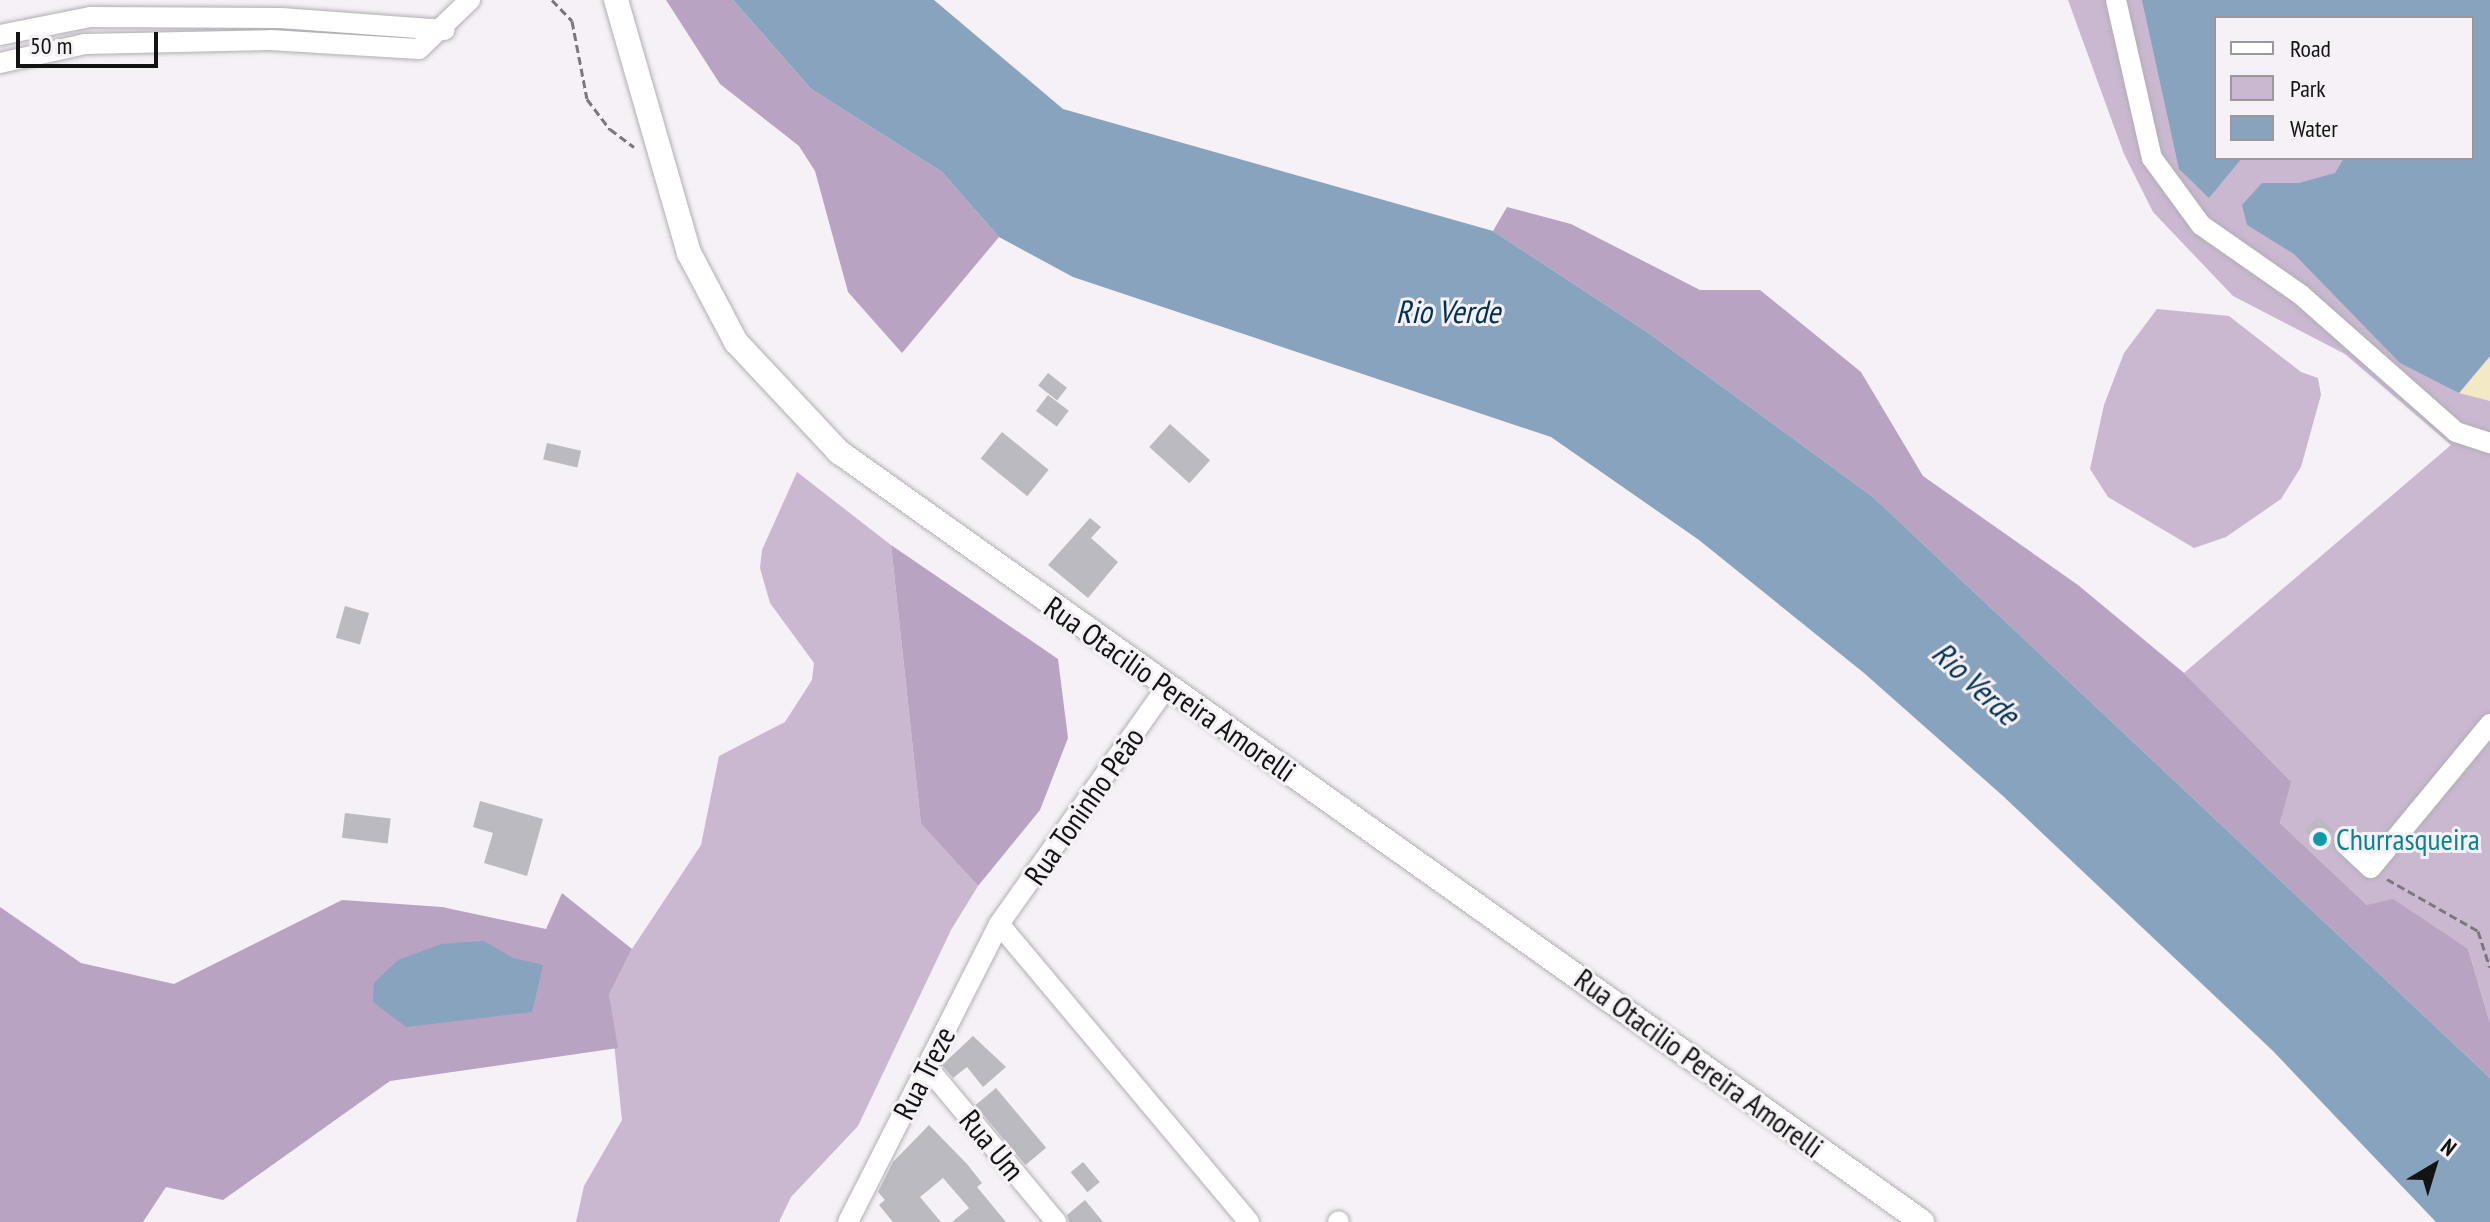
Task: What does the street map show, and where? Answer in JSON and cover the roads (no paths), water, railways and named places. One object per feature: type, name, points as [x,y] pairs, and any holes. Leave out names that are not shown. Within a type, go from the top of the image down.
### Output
[{"type":"main road","name":"Rua Otacilio Pereira Amorelli","points":[[616,0],[689,253],[736,342],[778,392],[839,452],[1922,1222]]},
{"type":"street","points":[[270,40],[295,0]]},
{"type":"street","points":[[0,63],[85,44],[270,40],[419,49],[445,30],[470,0]]},
{"type":"street","points":[[2116,0],[2152,158],[2201,225],[2300,294],[2456,432],[2490,443]]},
{"type":"street","points":[[85,44],[97,8]]},
{"type":"street","points":[[0,35],[97,8],[445,30]]},
{"type":"street","name":"Rua Toninho Peão","points":[[999,924],[1167,687]]},
{"type":"street","points":[[2345,844],[2371,868],[2490,724]]},
{"type":"street","points":[[999,924],[1249,1222]]},
{"type":"street","name":"Rua Treze","points":[[856,1217],[999,924]]},
{"type":"street","name":"Rua Um","points":[[927,1067],[1056,1222]]},
{"type":"water","name":"Rio Verde","points":[[733,0],[934,0],[1063,109],[1493,231],[1650,334],[1873,497],[2490,1078],[2490,1222],[2436,1222],[2273,1051],[2003,796],[1864,673],[1699,540],[1551,437],[1073,277],[999,237],[942,172],[811,89]]},
{"type":"water","points":[[2142,0],[2490,0],[2490,356],[2459,393],[2400,363],[2294,254],[2247,225],[2242,205],[2262,183],[2299,183],[2335,173],[2343,160],[2474,160],[2474,16],[2214,16],[2214,160],[2240,160],[2209,198],[2179,169]]},
{"type":"water","points":[[484,941],[513,958],[543,965],[532,1012],[406,1027],[373,1002],[374,983],[398,960],[441,944]]},
{"type":"place","name":"Churrasqueira","points":[[2320,839]]}]
